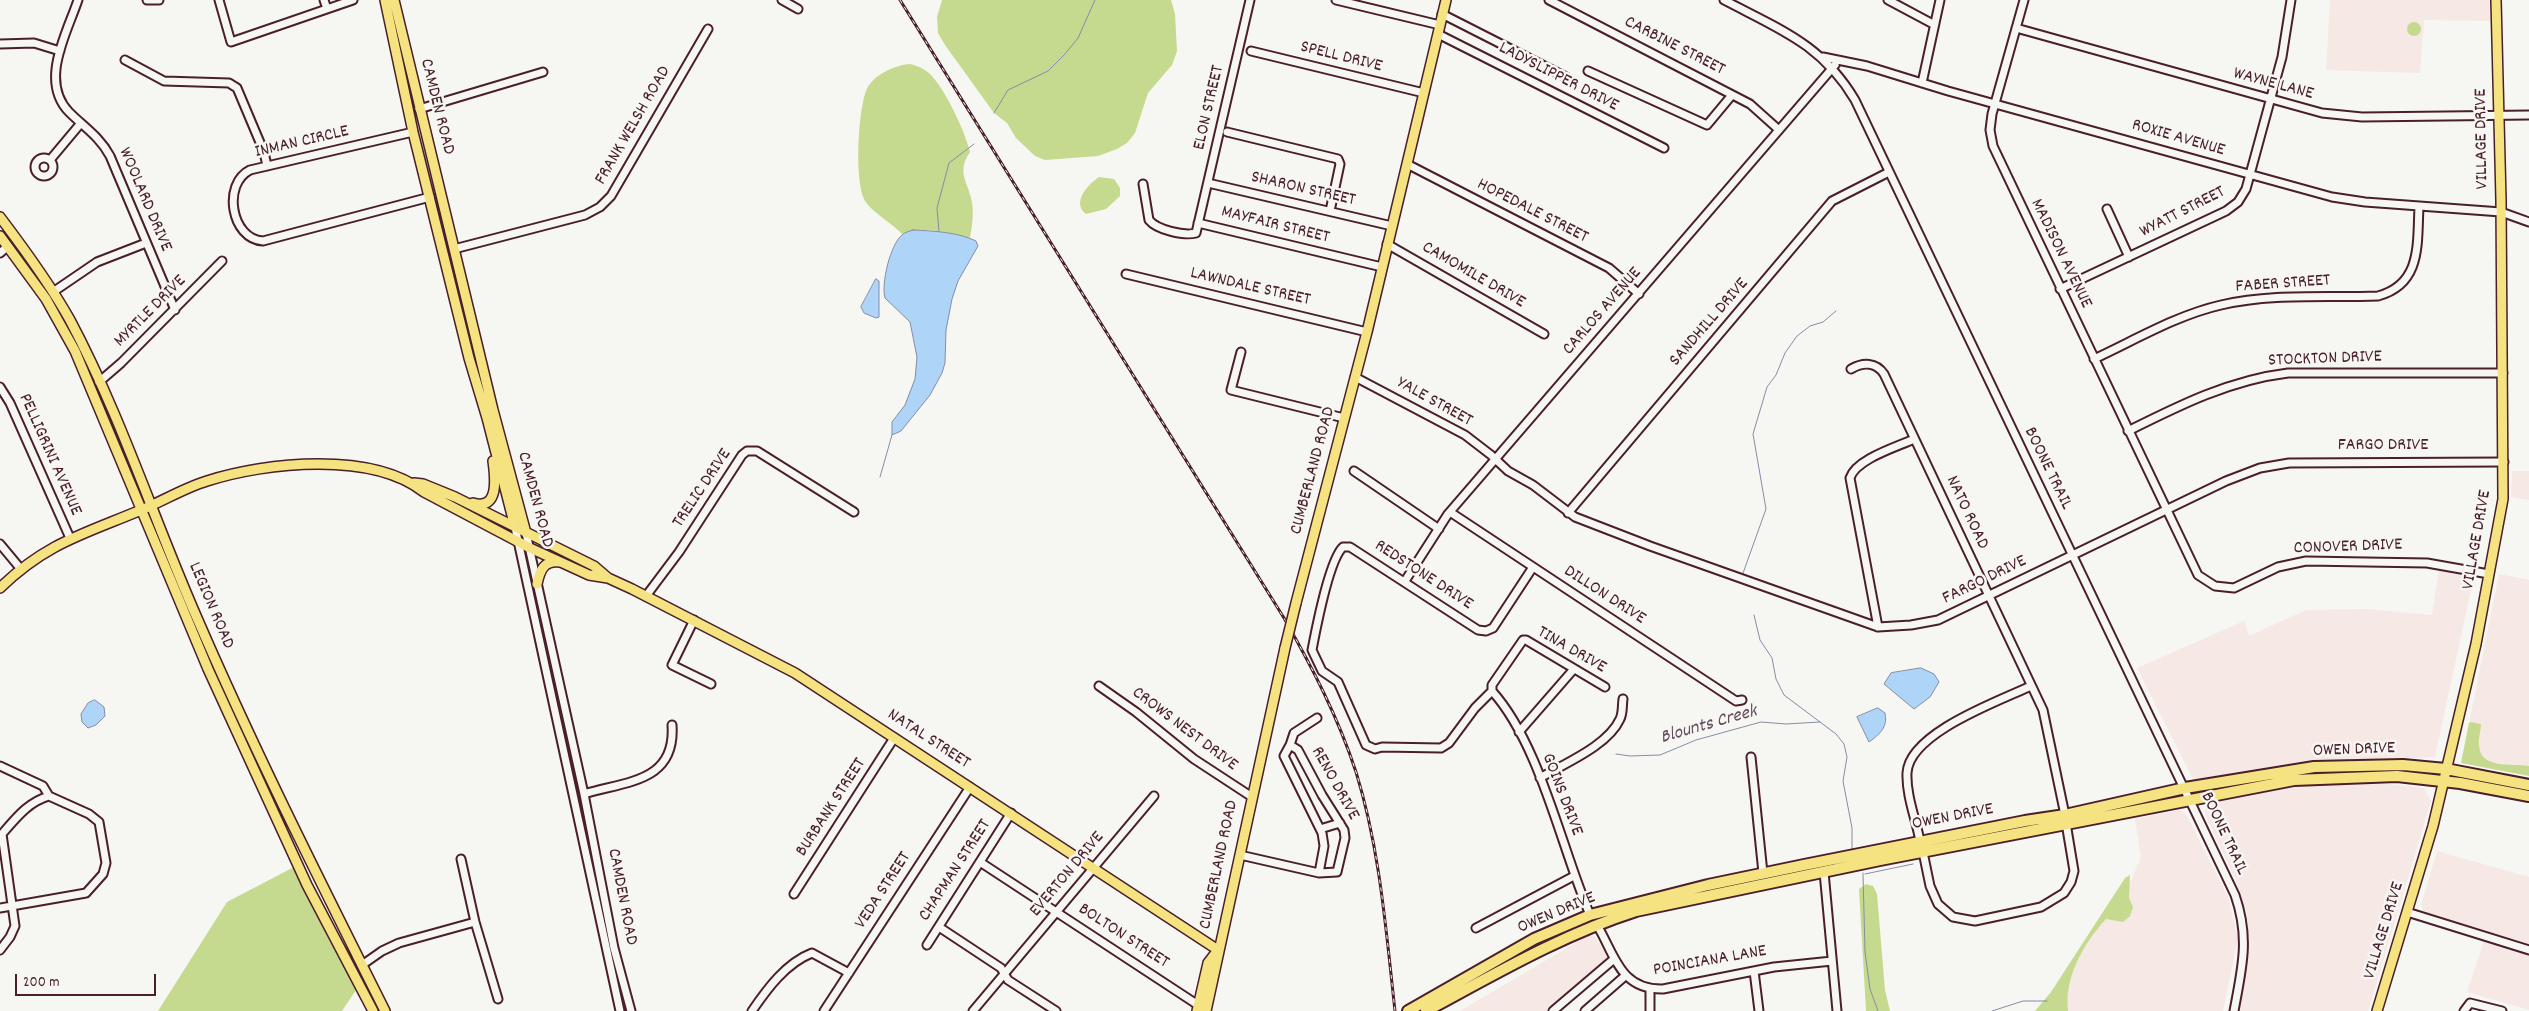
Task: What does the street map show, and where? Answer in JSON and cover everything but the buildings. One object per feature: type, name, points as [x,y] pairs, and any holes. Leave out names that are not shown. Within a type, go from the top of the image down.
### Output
[{"type":"highway","name":"OWEN DRIVE","points":[[1426,1011],[1542,948],[1636,911],[1923,852],[2065,819],[2185,788],[2314,767],[2403,765],[2446,770],[2529,785]]},
{"type":"highway","name":"OWEN DRIVE","points":[[1412,1009],[1534,939],[1590,915],[1646,900],[1920,841],[2065,819],[2270,783],[2320,777],[2397,776],[2444,781],[2529,796]]},
{"type":"highway","points":[[1923,852],[1929,845],[1959,839],[1964,833]]},
{"type":"highway","points":[[1866,863],[1870,858],[1917,848],[1920,841]]},
{"type":"highway","points":[[1597,925],[1598,920],[1603,917],[1642,906],[1646,900]]},
{"type":"highway","points":[[1542,948],[1549,940],[1591,921],[1590,915]]},
{"type":"main road","name":"CAMDEN ROAD","points":[[385,0],[413,132],[469,358],[487,418],[515,527]]},
{"type":"main road","name":"CAMDEN ROAD","points":[[394,0],[493,410],[526,533]]},
{"type":"main road","name":"CUMBERLAND ROAD","points":[[1206,1011],[1218,965],[1218,950],[1284,648],[1367,332],[1446,0]]},
{"type":"main road","name":"VILLAGE DRIVE","points":[[2377,1011],[2430,840],[2476,644],[2504,499],[2501,212],[2496,0]]},
{"type":"main road","points":[[398,58],[406,79],[417,124],[423,124]]},
{"type":"main road","points":[[413,132],[419,134],[434,187],[442,199]]},
{"type":"main road","name":"LEGION ROAD","points":[[0,218],[53,292],[70,320],[152,505],[233,699],[272,784],[385,1011]]},
{"type":"main road","points":[[0,226],[3,230],[10,230]]},
{"type":"main road","name":"LEGION ROAD","points":[[0,236],[46,299],[69,339],[205,662],[264,795],[307,885],[373,1011]]},
{"type":"main road","points":[[8,246],[14,246],[37,276],[44,279]]},
{"type":"main road","points":[[0,588],[20,568],[70,538],[218,478],[285,465],[322,464],[358,468],[423,484],[455,497],[483,504],[489,502],[496,490],[487,418]]},
{"type":"main road","name":"NATAL STREET","points":[[413,483],[424,492],[530,548],[590,575],[608,578]]},
{"type":"main road","name":"NATAL STREET","points":[[455,497],[594,566],[608,578],[694,620],[795,674],[1218,950]]},
{"type":"main road","points":[[537,584],[541,569],[547,563],[562,563]]},
{"type":"main road","points":[[177,596],[188,613],[208,656],[214,656]]},
{"type":"main road","points":[[205,662],[211,663],[225,692],[233,699]]},
{"type":"main road","points":[[229,716],[237,726],[265,784],[268,786],[272,784]]},
{"type":"main road","points":[[264,795],[269,793],[304,860],[317,874]]},
{"type":"main road","name":"CUMBERLAND ROAD","points":[[1198,1008],[1208,963],[1218,950]]},
{"type":"main road","points":[[351,969],[358,969],[380,1011]]},
{"type":"street","name":"WOOLARD DRIVE","points":[[78,0],[55,71],[57,92],[64,106],[99,138],[110,156],[175,310]]},
{"type":"street","points":[[147,0],[159,0]]},
{"type":"street","points":[[219,0],[231,42],[353,0]]},
{"type":"street","points":[[324,0],[326,9]]},
{"type":"street","points":[[782,0],[798,9]]},
{"type":"street","name":"ELON STREET","points":[[1198,223],[1250,0]]},
{"type":"street","name":"LADYSLIPPER DRIVE","points":[[1336,0],[1439,29],[1664,148]]},
{"type":"street","name":"CARBINE STREET","points":[[1549,0],[1750,104],[1779,130]]},
{"type":"street","name":"BOONE TRAIL","points":[[1724,0],[1803,43],[1823,57],[1855,100],[2236,895],[2243,921],[2244,956],[2234,1011]]},
{"type":"street","points":[[1888,0],[1933,24]]},
{"type":"street","points":[[1922,83],[1933,24],[1940,0]]},
{"type":"street","name":"MADISON AVENUE","points":[[2024,0],[1990,125],[1992,146],[2166,510]]},
{"type":"street","name":"WYATT STREET","points":[[2060,289],[2226,211],[2242,198],[2282,57],[2291,0]]},
{"type":"street","points":[[1442,14],[1566,77]]},
{"type":"street","name":"WAYNE LANE","points":[[2016,28],[2304,110],[2343,116],[2529,115]]},
{"type":"street","name":"FRANK WELSH ROAD","points":[[454,249],[585,215],[607,202],[708,29]]},
{"type":"street","points":[[0,44],[34,43],[60,51]]},
{"type":"street","name":"SPELL DRIVE","points":[[1251,51],[1424,93]]},
{"type":"street","name":"ROXIE AVENUE","points":[[1823,57],[1840,59],[2250,175],[2346,200],[2501,212],[2529,222]]},
{"type":"street","name":"CARLOS AVENUE","points":[[1405,581],[1450,512],[1840,59]]},
{"type":"street","points":[[125,60],[164,80],[229,83],[237,88],[264,152],[266,166]]},
{"type":"street","points":[[1588,71],[1707,125],[1732,94]]},
{"type":"street","points":[[419,109],[544,72]]},
{"type":"street","points":[[50,160],[81,123]]},
{"type":"street","name":"INMAN CIRCLE","points":[[413,132],[250,170],[241,176],[236,184],[234,198],[239,225],[248,236],[259,240],[430,197]]},
{"type":"street","points":[[1227,132],[1338,159],[1340,164],[1330,211]]},
{"type":"street","name":"HOPEDALE STREET","points":[[1407,164],[1609,268],[1638,294]]},
{"type":"street","name":"SANDHILL DRIVE","points":[[1568,513],[1832,201],[1889,172]]},
{"type":"street","name":"SHARON STREET","points":[[1208,183],[1392,226]]},
{"type":"street","name":"MAYFAIR STREET","points":[[1142,184],[1149,220],[1155,226],[1193,235],[1196,234],[1198,223],[1382,267]]},
{"type":"street","name":"FABER STREET","points":[[2094,359],[2191,314],[2220,305],[2276,297],[2378,296],[2392,291],[2404,281],[2414,265],[2420,207]]},
{"type":"street","points":[[2106,209],[2129,257]]},
{"type":"street","points":[[53,292],[97,262],[146,243]]},
{"type":"street","name":"CAMOMILE DRIVE","points":[[1387,244],[1544,334]]},
{"type":"street","points":[[0,253],[8,246]]},
{"type":"street","name":"MYRTLE DRIVE","points":[[99,382],[175,310],[222,261]]},
{"type":"street","name":"LAWNDALE STREET","points":[[1126,274],[1367,332]]},
{"type":"street","points":[[1240,352],[1231,390],[1344,418]]},
{"type":"street","name":"NATO ROAD","points":[[1852,369],[1870,364],[1882,371],[2043,710],[2074,871],[2072,882],[2064,893],[2041,907],[1975,921],[1953,917],[1938,904],[1930,886],[1923,852]]},
{"type":"street","name":"STOCKTON DRIVE","points":[[2128,431],[2212,391],[2270,375],[2288,373],[2503,373]]},
{"type":"street","name":"YALE STREET","points":[[1355,377],[1464,435],[1496,460]]},
{"type":"street","name":"PELLIGRINI AVENUE","points":[[0,386],[10,403],[70,538]]},
{"type":"street","points":[[1878,627],[1850,478],[1853,471],[1861,463],[1914,439]]},
{"type":"street","name":"TRELIC DRIVE","points":[[646,596],[679,552],[742,455],[747,451],[758,451],[854,512]]},
{"type":"street","name":"FARGO DRIVE","points":[[1496,460],[1515,476],[1538,488],[1568,513],[1650,546],[1878,627],[1911,626],[1938,620],[2238,475],[2289,463],[2504,462]]},
{"type":"street","points":[[1354,472],[1439,529]]},
{"type":"street","name":"CONOVER DRIVE","points":[[2166,510],[2198,575],[2208,584],[2221,588],[2240,586],[2278,567],[2306,561],[2419,562],[2489,574]]},
{"type":"street","name":"DILLON DRIVE","points":[[1450,512],[1736,701],[1742,700]]},
{"type":"street","name":"CAMDEN ROAD","points":[[515,527],[620,1011]]},
{"type":"street","name":"CAMDEN ROAD","points":[[526,533],[584,794],[614,948],[631,1011]]},
{"type":"street","points":[[0,544],[20,568]]},
{"type":"street","name":"REDSTONE DRIVE","points":[[1492,691],[1475,708],[1449,743],[1441,748],[1382,747],[1375,749],[1366,745],[1356,718],[1338,682],[1322,671],[1312,650],[1318,620],[1337,552],[1343,547],[1350,547],[1478,630],[1486,631],[1492,628],[1533,567]]},
{"type":"street","points":[[694,620],[672,665],[711,684]]},
{"type":"street","name":"TINA DRIVE","points":[[1492,691],[1492,685],[1523,640],[1605,687]]},
{"type":"street","points":[[1519,732],[1573,670]]},
{"type":"street","name":"CROWS NEST DRIVE","points":[[1099,686],[1136,712],[1194,759],[1252,797]]},
{"type":"street","points":[[1920,841],[1907,774],[1914,754],[1926,740],[1942,728],[2031,686]]},
{"type":"street","name":"GOINS DRIVE","points":[[1492,691],[1519,732],[1540,778],[1574,876],[1590,915]]},
{"type":"street","points":[[1540,778],[1587,752],[1613,729],[1622,715],[1623,699]]},
{"type":"street","points":[[1290,746],[1294,733],[1317,718]]},
{"type":"street","points":[[584,794],[634,781],[664,765],[672,746],[672,725]]},
{"type":"street","name":"BURBANK STREET","points":[[794,894],[894,738]]},
{"type":"street","name":"RENO DRIVE","points":[[1290,746],[1298,750],[1322,795],[1340,822],[1345,838],[1337,872],[1319,873],[1324,846],[1320,829],[1284,756],[1290,746]]},
{"type":"street","points":[[1751,757],[1763,874]]},
{"type":"street","points":[[0,766],[38,791],[48,793],[89,814],[99,822],[106,863],[103,874],[86,892],[0,908]]},
{"type":"street","name":"VEDA STREET","points":[[824,1011],[970,787]]},
{"type":"street","points":[[38,791],[48,793]]},
{"type":"street","points":[[0,950],[10,938],[15,927],[2,834],[38,791]]},
{"type":"street","name":"EVERTON DRIVE","points":[[973,1011],[1154,796]]},
{"type":"street","name":"CHAPMAN STREET","points":[[927,945],[1011,814]]},
{"type":"street","points":[[1320,829],[1340,822]]},
{"type":"street","points":[[1240,855],[1319,873]]},
{"type":"street","points":[[461,859],[475,922],[498,999]]},
{"type":"street","name":"BOLTON STREET","points":[[980,862],[1198,1008]]},
{"type":"street","points":[[1824,872],[1837,1011]]},
{"type":"street","points":[[1476,928],[1574,876]]},
{"type":"street","points":[[2407,912],[2529,950]]},
{"type":"street","points":[[362,965],[382,951],[399,943],[475,922]]},
{"type":"street","name":"POINCIANA LANE","points":[[1597,925],[1614,959],[1626,976],[1650,989],[1663,989],[1795,964],[1832,961]]},
{"type":"street","points":[[938,927],[1001,968],[1008,980],[1056,1011]]},
{"type":"street","points":[[752,1011],[780,975],[802,956],[812,953],[849,973]]},
{"type":"street","points":[[1553,1011],[1614,959]]},
{"type":"street","points":[[1754,971],[1759,1011]]},
{"type":"street","points":[[1585,1011],[1626,976]]},
{"type":"street","points":[[1650,989],[1650,1011]]},
{"type":"street","points":[[2464,1011],[2470,1003],[2502,1011]]},
{"type":"shaded area","points":[[2330,0],[2489,0],[2490,21],[2424,20],[2420,73],[2326,70]]},
{"type":"shaded area","points":[[2512,471],[2529,471],[2529,500],[2511,497]]},
{"type":"shaded area","points":[[2439,570],[2474,576],[2435,757],[2313,762],[2195,783],[2137,668],[2244,621],[2249,636],[2306,610],[2366,609],[2432,615]]},
{"type":"shaded area","points":[[2499,574],[2529,580],[2529,776],[2461,763]]},
{"type":"shaded area","points":[[2386,784],[2424,788],[2431,801],[2368,1011],[2237,1011],[2249,947],[2247,913],[2235,879],[2206,816],[2205,809],[2208,804],[2295,786]]},
{"type":"shaded area","points":[[2180,810],[2186,814],[2228,897],[2238,938],[2223,1011],[2044,1011],[2105,916],[2112,918],[2130,883],[2141,857],[2135,819]]},
{"type":"shaded area","points":[[2437,851],[2529,877],[2529,1010],[2467,992],[2487,932],[2424,913],[2421,905]]},
{"type":"shaded area","points":[[1589,935],[1595,937],[1609,956],[1606,962],[1547,1011],[1460,1011]]},
{"type":"green space","points":[[942,0],[1171,0],[1175,14],[1177,51],[1172,65],[1148,93],[1135,133],[1127,143],[1098,156],[1045,160],[1035,156],[1016,138],[1007,123],[994,113],[945,45],[938,33],[937,17]]},
{"type":"green space","points":[[2411,22],[2417,22],[2421,29],[2417,36],[2411,36],[2407,32],[2407,26]]},
{"type":"green space","points":[[910,64],[926,71],[937,82],[954,112],[968,143],[970,152],[963,172],[973,206],[970,238],[927,230],[910,231],[902,234],[865,201],[859,179],[858,147],[861,114],[866,91],[873,80],[885,72],[898,66]]},
{"type":"green space","points":[[1099,177],[1114,179],[1120,188],[1120,196],[1106,209],[1086,214],[1080,205],[1081,199],[1090,184]]},
{"type":"green space","points":[[2469,723],[2481,724],[2479,744],[2480,752],[2484,758],[2498,764],[2529,766],[2529,776],[2461,763]]},
{"type":"green space","points":[[294,867],[358,987],[342,1011],[158,1011],[227,902]]},
{"type":"green space","points":[[2130,875],[2129,898],[2133,907],[2130,916],[2123,922],[2106,919],[2090,939],[2072,973],[2069,986],[2068,1011],[2035,1011],[2051,992],[2125,878]]},
{"type":"green space","points":[[1866,884],[1873,886],[1877,894],[1885,990],[1890,1011],[1866,1011],[1859,889]]},
{"type":"water","points":[[913,230],[953,234],[976,241],[978,246],[958,281],[952,299],[946,330],[945,363],[942,373],[930,395],[901,431],[892,435],[892,422],[905,405],[915,379],[917,357],[910,322],[885,298],[884,284],[890,256],[894,247],[902,235]]},
{"type":"water","points":[[876,279],[879,281],[879,317],[876,318],[864,313],[861,307]]},
{"type":"water","points":[[1921,668],[1934,674],[1939,682],[1930,697],[1914,709],[1884,684],[1891,673]]},
{"type":"water","points":[[95,700],[104,707],[105,716],[96,725],[88,728],[82,722],[81,714],[88,703]]},
{"type":"water","points":[[1878,708],[1885,713],[1884,726],[1880,733],[1869,742],[1857,717]]},
{"type":"waterway","points":[[994,113],[1008,90],[1048,71],[1065,54],[1078,38],[1095,0]]},
{"type":"waterway","points":[[939,231],[937,208],[949,163],[974,144]]},
{"type":"waterway","points":[[1742,576],[1766,509],[1753,434],[1767,387],[1776,375],[1785,353],[1797,336],[1810,326],[1823,322],[1836,311]]},
{"type":"waterway","points":[[880,477],[892,435]]},
{"type":"waterway","name":"Blounts Creek","points":[[1754,615],[1760,640],[1772,658],[1776,679],[1784,695],[1836,734],[1844,744],[1847,757],[1843,781],[1852,828],[1852,850]]},
{"type":"waterway","name":"Blounts Creek","points":[[1616,754],[1630,756],[1660,755],[1696,740],[1761,722],[1786,724],[1820,722]]},
{"type":"waterway","points":[[1865,874],[1913,864]]},
{"type":"waterway","name":"Blounts Creek","points":[[1863,873],[1865,952],[1870,989],[1878,1011]]},
{"type":"waterway","points":[[1992,1011],[2023,1001],[2047,1001]]},
{"type":"railway","points":[[900,0],[1284,618],[1324,693],[1356,772],[1371,831],[1377,860],[1395,1011]]}]
